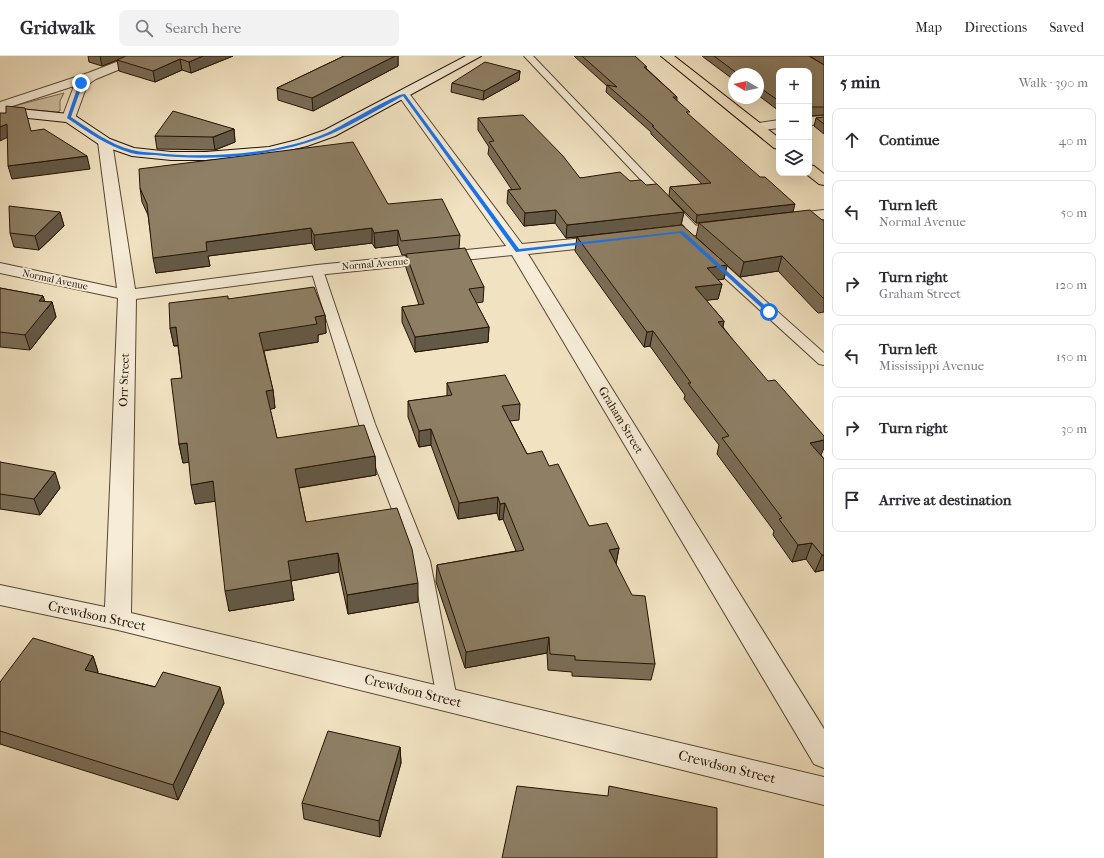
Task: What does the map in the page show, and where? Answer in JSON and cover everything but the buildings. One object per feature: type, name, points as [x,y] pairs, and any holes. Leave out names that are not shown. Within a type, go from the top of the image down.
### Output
[{"type":"main road","points":[[667,56],[776,143]]},
{"type":"main road","points":[[812,171],[824,181]]},
{"type":"street","points":[[0,106],[92,76],[143,56]]},
{"type":"street","points":[[0,111],[69,118],[105,142],[132,152],[171,156],[206,156],[269,151],[302,143],[330,133],[475,56]]},
{"type":"street","points":[[69,118],[81,83],[92,76]]},
{"type":"street","name":"Graham Street","points":[[404,95],[518,251],[824,755]]},
{"type":"street","points":[[812,121],[824,120]]},
{"type":"street","points":[[756,127],[776,124]]},
{"type":"street","name":"Orr Street","points":[[105,142],[127,296],[118,620]]},
{"type":"street","points":[[771,222],[824,215]]},
{"type":"street","points":[[642,236],[692,238],[740,225]]},
{"type":"street","name":"Normal Avenue","points":[[0,268],[127,296],[317,270],[518,251],[619,239]]},
{"type":"street","name":"Crewdson Street","points":[[0,595],[118,620],[824,791]]},
{"type":"lane","points":[[528,56],[692,238],[824,361]]},
{"type":"lane","points":[[317,270],[367,424],[421,561],[447,699]]},
{"type":"shaded area","points":[[64,93],[60,101],[60,111],[56,112],[14,108],[14,106]]},
{"type":"route","points":[[81,83],[69,118],[105,142],[132,152],[171,156],[206,156],[269,151],[302,143],[330,133],[404,95],[518,251],[681,232],[769,312]]}]
